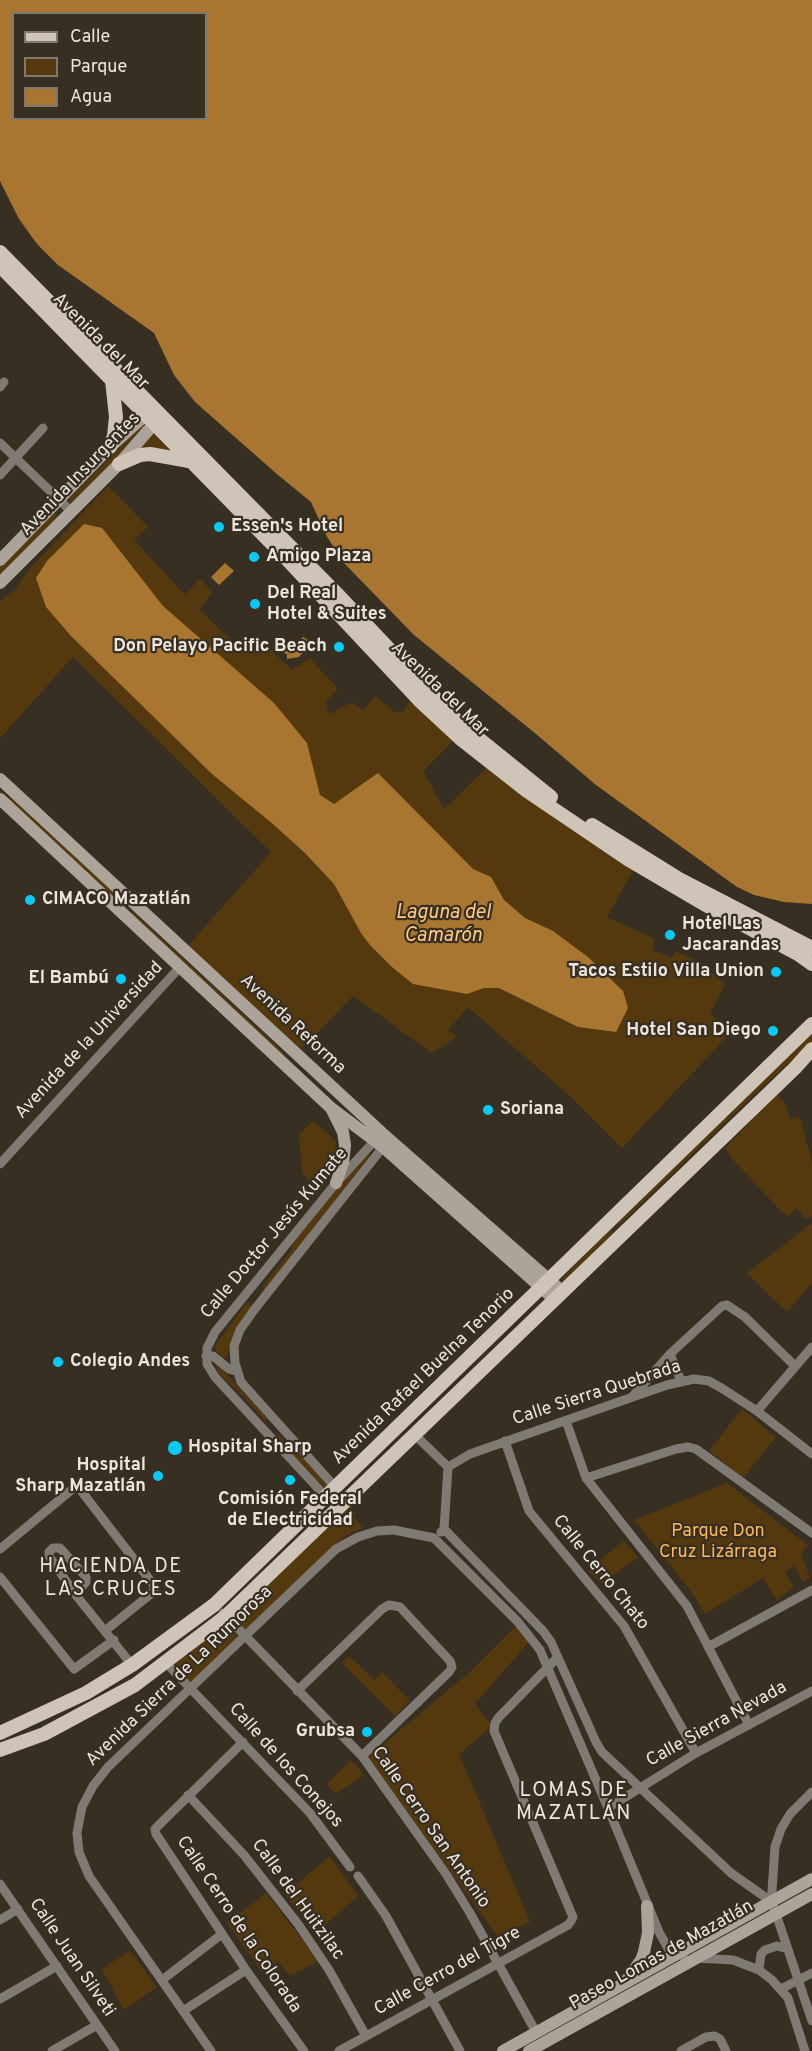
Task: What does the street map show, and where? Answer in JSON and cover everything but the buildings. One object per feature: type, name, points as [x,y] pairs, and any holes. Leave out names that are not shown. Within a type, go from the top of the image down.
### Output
[{"type":"main road","name":"Avenida del Mar","points":[[0,252],[103,358],[154,415],[190,461],[283,555],[420,701],[462,740],[527,791],[629,860],[812,964]]},
{"type":"main road","name":"Avenida del Mar","points":[[0,266],[112,380],[154,415],[331,588],[458,722],[508,764],[572,812],[635,853],[679,879],[812,948]]},
{"type":"main road","points":[[110,447],[116,417],[112,380]]},
{"type":"main road","name":"Avenida Insurgentes","points":[[0,560],[110,447],[154,415]]},
{"type":"main road","name":"Avenida Insurgentes","points":[[0,583],[119,464],[154,415]]},
{"type":"main road","points":[[119,464],[140,454],[190,461]]},
{"type":"main road","name":"Avenida Reforma","points":[[0,779],[382,1140],[559,1296]]},
{"type":"main road","name":"Avenida Reforma","points":[[0,799],[330,1107],[382,1140]]},
{"type":"main road","name":"Avenida Rafael Buelna Tenorio","points":[[0,1733],[86,1694],[132,1665],[214,1605],[812,1024]]},
{"type":"main road","name":"Avenida Rafael Buelna Tenorio","points":[[0,1750],[44,1734],[135,1685],[225,1616],[559,1296],[812,1049]]},
{"type":"main road","points":[[330,1107],[343,1132],[345,1145],[343,1163],[336,1183]]},
{"type":"main road","name":"Paseo Lomas de Mazatlán","points":[[529,2051],[696,1958],[774,1908],[812,1879]]},
{"type":"main road","name":"Paseo Lomas de Mazatlán","points":[[503,2051],[678,1954],[774,1908],[812,1894]]},
{"type":"main road","points":[[622,1985],[641,1960],[644,1952],[648,1933],[647,1906]]},
{"type":"street","points":[[0,475],[43,428]]},
{"type":"street","points":[[0,443],[72,512]]},
{"type":"street","name":"Avenida de la Universidad","points":[[0,1164],[180,967]]},
{"type":"street","name":"Calle Doctor Jesús Kumate","points":[[206,1356],[207,1348],[215,1332],[336,1183],[382,1140]]},
{"type":"street","name":"Calle Doctor Jesús Kumate","points":[[236,1371],[234,1346],[238,1332],[382,1140]]},
{"type":"street","points":[[253,1285],[266,1295]]},
{"type":"street","points":[[633,1396],[670,1354],[722,1306],[727,1305],[744,1317],[795,1366]]},
{"type":"street","points":[[757,1412],[812,1347]]},
{"type":"street","points":[[670,1354],[681,1381]]},
{"type":"street","points":[[206,1356],[213,1356],[229,1369],[236,1371],[240,1382],[331,1492],[215,1377],[207,1364],[206,1356]]},
{"type":"street","name":"Calle Sierra Quebrada","points":[[448,1467],[470,1454],[505,1441],[633,1396],[694,1379],[709,1381],[757,1412],[812,1454]]},
{"type":"street","points":[[566,1421],[586,1478],[687,1606],[749,1725]]},
{"type":"street","points":[[415,1435],[448,1467],[444,1529],[434,1538],[533,1639],[548,1667],[609,1808],[647,1906],[668,1947],[678,1954],[696,1958],[733,1960],[759,1970],[788,1998],[805,2051]]},
{"type":"street","name":"Calle Cerro Chato","points":[[505,1441],[529,1511],[624,1626],[696,1753]]},
{"type":"street","points":[[586,1478],[688,1447],[705,1454],[812,1533]]},
{"type":"street","points":[[0,1549],[75,1487],[79,1488],[155,1589],[106,1630]]},
{"type":"street","points":[[444,1529],[543,1631],[558,1657],[602,1752],[731,1873],[774,1908]]},
{"type":"street","name":"Avenida Sierra de La Rumorosa","points":[[211,2051],[89,1876],[79,1852],[77,1833],[82,1808],[93,1786],[108,1767],[336,1549],[358,1537],[377,1531],[394,1530],[434,1538]]},
{"type":"street","points":[[75,1594],[86,1582],[86,1577],[60,1548],[53,1548],[49,1556],[75,1594],[132,1665]]},
{"type":"street","points":[[0,1577],[74,1670],[114,1640]]},
{"type":"street","points":[[708,1647],[812,1590]]},
{"type":"street","name":"Calle Cerro San Antonio","points":[[214,1605],[362,1756],[446,1874],[536,2032]]},
{"type":"street","points":[[297,1691],[382,1609],[389,1605],[400,1607],[450,1661],[452,1667],[362,1756]]},
{"type":"street","points":[[548,1667],[558,1657]]},
{"type":"street","name":"Calle de los Conejos","points":[[166,1663],[310,1813],[350,1867]]},
{"type":"street","name":"Calle Cerro del Tigre","points":[[339,2051],[431,2000],[500,1966],[572,1921],[573,1917],[494,1731],[499,1717],[548,1667]]},
{"type":"street","name":"Calle Sierra Nevada","points":[[609,1808],[696,1753],[812,1691]]},
{"type":"street","name":"Calle Cerro de la Colorada","points":[[243,1742],[155,1829],[156,1834],[246,1970],[304,2051]]},
{"type":"street","points":[[812,1792],[790,1814],[782,1829],[775,1847],[772,1871],[774,1908],[812,2021]]},
{"type":"street","name":"Calle del Huitzilac","points":[[188,1795],[244,1855],[298,1924],[329,1970],[366,2036]]},
{"type":"street","points":[[358,1876],[386,1916],[460,2051]]},
{"type":"street","name":"Calle Juan Silveti","points":[[0,1884],[115,2051]]},
{"type":"street","points":[[0,1920],[18,1909]]},
{"type":"street","points":[[162,1980],[222,1934]]},
{"type":"street","points":[[759,1970],[761,1954],[765,1950],[777,1946],[788,1949]]},
{"type":"street","points":[[0,1999],[57,1966]]},
{"type":"street","points":[[183,2011],[246,1970]]},
{"type":"street","points":[[781,1989],[812,1973]]},
{"type":"street","points":[[52,2051],[97,2025]]},
{"type":"street","points":[[681,2051],[706,2037],[715,2036],[720,2039],[726,2051]]},
{"type":"green space","points":[[143,424],[146,429],[74,504],[70,503],[69,499]]},
{"type":"green space","points":[[154,431],[172,450],[173,453],[139,450]]},
{"type":"green space","points":[[108,486],[148,527],[134,540],[185,595],[200,579],[212,592],[200,610],[239,648],[245,652],[259,639],[292,670],[310,658],[338,689],[326,702],[329,714],[352,702],[363,710],[376,696],[394,712],[403,713],[412,697],[456,738],[423,771],[444,809],[489,766],[634,869],[607,917],[655,939],[652,950],[672,958],[676,951],[702,964],[725,984],[710,1014],[733,1030],[622,1148],[571,1097],[468,1007],[448,1030],[457,1037],[432,1053],[353,996],[301,1049],[188,946],[271,852],[73,657],[0,738],[0,601],[15,590],[27,572]]},
{"type":"green space","points":[[53,512],[59,519],[0,574],[0,564]]},
{"type":"green space","points":[[0,791],[14,799],[128,902],[124,906],[0,794]]},
{"type":"green space","points":[[133,912],[283,1052],[282,1054],[129,915]]},
{"type":"green space","points":[[812,1031],[812,1043],[760,1089],[619,1225],[618,1222]]},
{"type":"green space","points":[[777,1094],[785,1104],[790,1119],[800,1117],[812,1163],[812,1215],[806,1219],[797,1208],[787,1217],[733,1160],[725,1148]]},
{"type":"green space","points":[[311,1122],[314,1122],[336,1141],[335,1168],[317,1195],[315,1187],[302,1173],[299,1135]]},
{"type":"green space","points":[[369,1153],[370,1156],[265,1290],[262,1287],[292,1249],[293,1240]]},
{"type":"green space","points":[[812,1223],[812,1283],[787,1312],[747,1273]]},
{"type":"green space","points":[[610,1229],[613,1232],[563,1283],[562,1279]]},
{"type":"green space","points":[[247,1302],[251,1304],[252,1309],[233,1337],[224,1359],[214,1347]]},
{"type":"green space","points":[[216,1363],[267,1418],[266,1422],[218,1373]]},
{"type":"green space","points":[[742,1409],[776,1437],[743,1478],[709,1451]]},
{"type":"green space","points":[[278,1434],[327,1483],[325,1488],[276,1438]]},
{"type":"green space","name":"Parque Don Cruz Lizárraga","points":[[727,1483],[808,1545],[801,1554],[810,1578],[803,1582],[794,1565],[785,1572],[794,1587],[777,1600],[763,1578],[705,1614],[691,1591],[634,1520]]},
{"type":"green space","points":[[350,1506],[356,1513],[353,1516],[363,1528],[350,1533],[336,1543],[251,1628],[243,1628],[234,1615]]},
{"type":"green space","points":[[624,1541],[638,1557],[601,1584],[588,1570]]},
{"type":"green space","points":[[222,1624],[228,1625],[237,1637],[236,1644],[194,1681],[187,1680],[176,1666],[176,1662]]},
{"type":"green space","points":[[518,1624],[532,1638],[475,1704],[492,1726],[459,1754],[530,1922],[498,1937],[368,1757],[470,1672]]},
{"type":"green space","points":[[349,1656],[374,1680],[382,1672],[410,1701],[395,1716],[342,1663]]},
{"type":"green space","points":[[351,1760],[364,1775],[336,1794],[327,1784]]},
{"type":"green space","points":[[330,1856],[358,1896],[315,1934],[285,1894]]},
{"type":"green space","points":[[266,1893],[319,1961],[290,1976],[278,1961],[262,1972],[227,1923]]},
{"type":"green space","points":[[130,1951],[157,1987],[124,2010],[102,1969]]},
{"type":"water","points":[[0,0],[812,0],[812,904],[784,902],[754,895],[737,887],[596,785],[414,635],[343,562],[326,535],[311,502],[195,402],[174,375],[154,333],[58,265],[37,244],[19,219],[0,181]]},
{"type":"water","name":"Laguna del Camarón","points":[[84,524],[102,528],[163,606],[274,703],[307,743],[320,795],[334,804],[378,773],[473,869],[491,877],[504,900],[525,918],[553,931],[588,957],[623,991],[628,1008],[616,1032],[578,1027],[499,988],[484,988],[467,994],[413,984],[392,967],[361,933],[334,884],[305,853],[212,774],[71,636],[46,607],[36,578],[47,561]]},
{"type":"water","points":[[225,563],[234,571],[219,585],[211,577]]},
{"type":"water","points":[[303,637],[308,640],[308,647],[299,657],[287,659],[287,654],[273,646],[275,640],[285,648],[293,647]]},
{"type":"place","name":"Essen's Hotel","points":[[219,527]]},
{"type":"place","name":"Amigo Plaza","points":[[254,557]]},
{"type":"place","name":"Del Real Hotel & Suites","points":[[255,604]]},
{"type":"place","name":"Don Pelayo Pacific Beach","points":[[339,647]]},
{"type":"place","name":"CIMACO Mazatlán","points":[[30,900]]},
{"type":"place","name":"Hotel Las Jacarandas","points":[[670,935]]},
{"type":"place","name":"Tacos Estilo Villa Union","points":[[776,972]]},
{"type":"place","name":"El Bambú","points":[[121,979]]},
{"type":"place","name":"Hotel San Diego","points":[[773,1031]]},
{"type":"place","name":"Soriana","points":[[488,1110]]},
{"type":"place","name":"Colegio Andes","points":[[58,1362]]},
{"type":"place","name":"Hospital Sharp","points":[[175,1448]]},
{"type":"place","name":"Hospital Sharp Mazatlán","points":[[158,1476]]},
{"type":"place","name":"Comisión Federal de Electricidad","points":[[290,1480]]},
{"type":"place","name":"Grubsa","points":[[367,1732]]},
{"type":"district","name":"HACIENDA DE LAS CRUCES","points":[[111,1580]]},
{"type":"district","name":"LOMAS DE MAZATLÁN","points":[[574,1804]]}]
